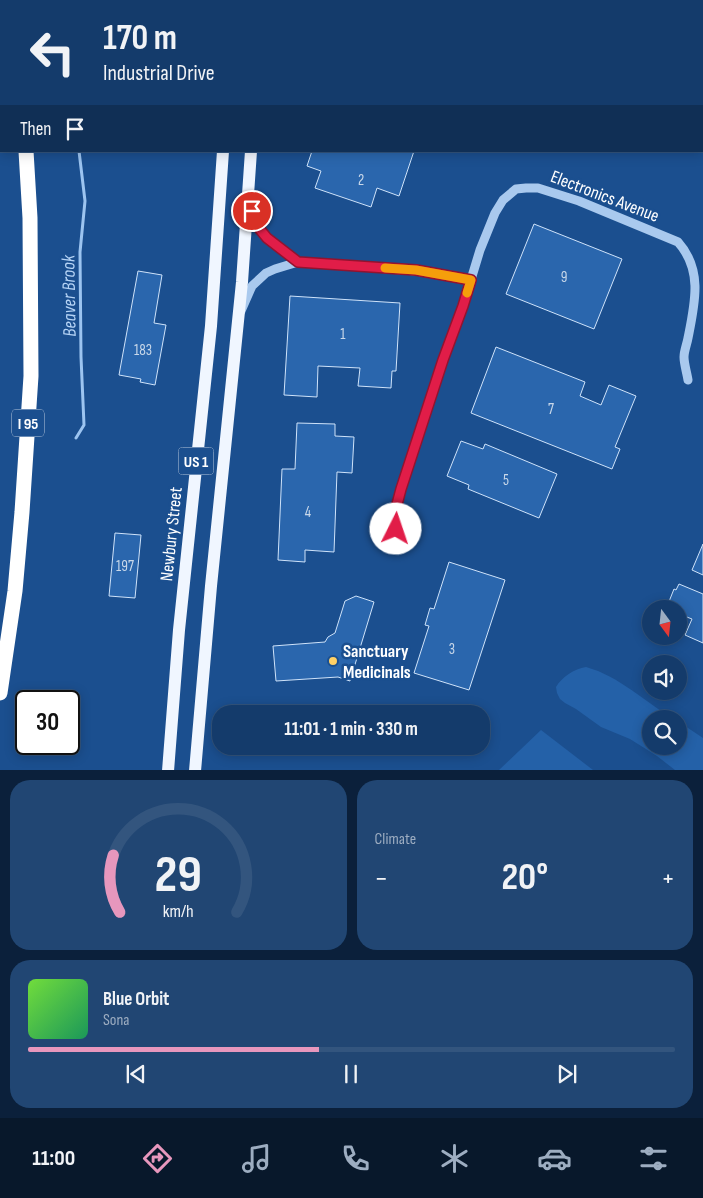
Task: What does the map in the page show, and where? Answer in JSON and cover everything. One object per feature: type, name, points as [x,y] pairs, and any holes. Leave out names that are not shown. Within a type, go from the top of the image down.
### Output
[{"type":"highway","name":"I 95","points":[[0,693],[15,590],[31,376],[30,218],[26,152]]},
{"type":"main road","name":"Newbury Street","points":[[168,770],[181,610],[211,326],[224,152]]},
{"type":"main road","name":"US 1","points":[[195,770],[211,586],[238,320],[251,152]]},
{"type":"street","name":"Electronics Avenue","points":[[398,546],[395,512],[401,489],[480,250],[495,213],[503,200],[516,189],[538,188],[580,201],[678,242],[686,249],[695,268],[698,281],[684,357],[688,380]]},
{"type":"street","points":[[248,192],[258,227],[267,238],[298,262]]},
{"type":"street","points":[[238,320],[252,286],[260,278],[275,269],[298,262],[416,270],[471,280]]},
{"type":"shaded area","points":[[586,667],[610,677],[642,698],[642,700],[646,700],[660,710],[642,710],[642,747],[630,739],[601,727],[560,699],[556,687],[565,677]]},
{"type":"shaded area","points":[[687,727],[703,738],[703,770],[675,770],[655,755],[687,755]]},
{"type":"shaded area","points":[[541,730],[593,770],[499,770]]},
{"type":"building","points":[[312,152],[414,152],[399,196],[377,188],[371,207],[315,188],[321,171],[307,166]]},
{"type":"building","points":[[534,224],[622,259],[594,329],[506,294]]},
{"type":"building","points":[[138,271],[162,275],[154,323],[166,325],[155,385],[140,382],[141,379],[119,375]]},
{"type":"building","points":[[290,296],[400,303],[396,371],[392,371],[391,388],[358,386],[360,368],[318,366],[317,397],[284,395]]},
{"type":"building","points":[[496,347],[585,382],[580,396],[601,405],[609,385],[636,396],[615,447],[620,449],[612,469],[471,413]]},
{"type":"building","points":[[297,423],[335,424],[335,436],[354,437],[352,473],[337,472],[334,552],[305,550],[305,562],[278,560],[282,469],[295,469]]},
{"type":"building","points":[[461,441],[483,449],[485,444],[557,474],[539,518],[468,489],[469,485],[447,476]]},
{"type":"building","points":[[115,533],[141,535],[135,598],[109,596]]},
{"type":"building","points":[[703,544],[703,575],[692,570]]},
{"type":"building","points":[[449,562],[505,580],[469,690],[414,673],[429,626],[425,625],[430,608],[434,609]]},
{"type":"building","points":[[679,584],[703,594],[703,643],[688,636],[688,628],[692,619],[688,617],[688,600],[670,600],[674,589],[676,590]]},
{"type":"building","points":[[356,596],[374,602],[350,681],[338,677],[276,681],[273,646],[325,642],[328,637],[335,633],[345,601]]},
{"type":"waterway","name":"Beaver Brook","points":[[76,438],[84,425],[80,252],[85,201],[79,152]]},
{"type":"slow traffic","points":[[385,268],[416,270],[471,280],[467,293]]},
{"type":"place","name":"Sanctuary Medicinals","points":[[333,661]]},
{"type":"route","points":[[252,211],[258,227],[267,238],[298,262],[416,270],[471,280],[401,489],[395,512],[396,529]]}]
